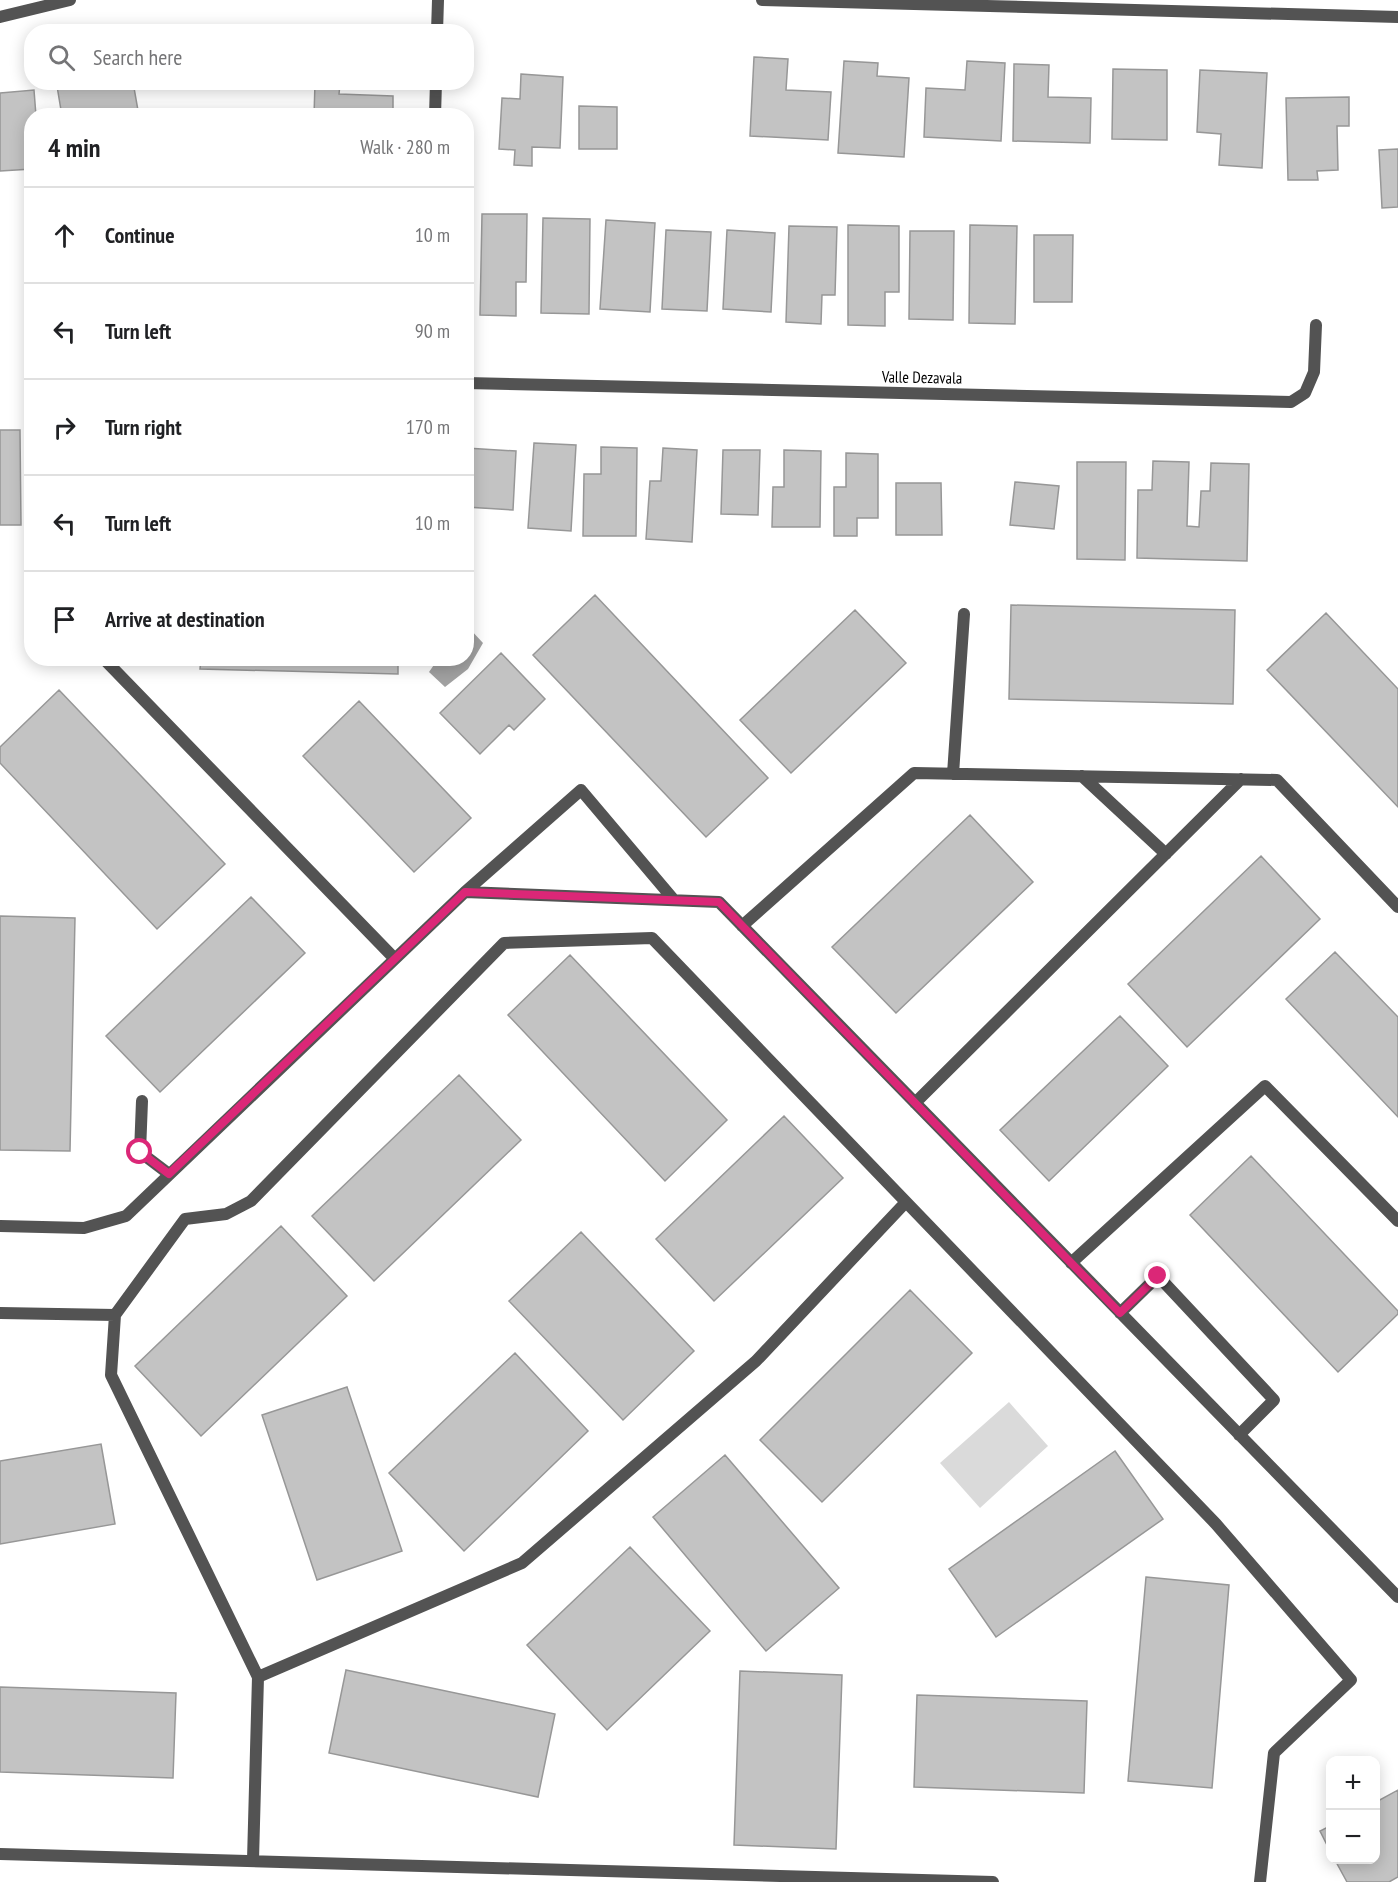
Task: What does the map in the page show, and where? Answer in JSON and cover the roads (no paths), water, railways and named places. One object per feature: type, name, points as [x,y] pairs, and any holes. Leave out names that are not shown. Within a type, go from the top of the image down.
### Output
[{"type":"street","points":[[0,17],[70,0]]},
{"type":"street","points":[[437,24],[438,0]]},
{"type":"street","points":[[762,0],[1398,17]]},
{"type":"street","points":[[435,108],[436,90]]},
{"type":"street","name":"Valle Dezavala","points":[[474,383],[1291,402],[1305,393],[1314,372],[1316,325]]},
{"type":"street","points":[[953,774],[964,614]]},
{"type":"street","points":[[111,666],[394,959]]},
{"type":"street","points":[[742,926],[914,773],[1277,780],[1398,907]]},
{"type":"street","points":[[1082,776],[1166,854]]},
{"type":"street","points":[[915,1103],[1241,779]]},
{"type":"street","points":[[0,1226],[84,1228],[126,1216],[465,892],[581,790],[674,900]]},
{"type":"street","points":[[465,892],[719,902],[1398,1598]]},
{"type":"street","points":[[253,1860],[258,1677],[111,1375],[115,1315],[185,1219],[226,1214],[251,1201],[504,944],[652,938],[1216,1524],[1351,1680],[1274,1753],[1260,1882]]},
{"type":"street","points":[[1071,1263],[1265,1086],[1398,1221]]},
{"type":"street","points":[[142,1101],[140,1152],[169,1174]]},
{"type":"street","points":[[258,1677],[522,1563],[756,1361],[906,1203]]},
{"type":"street","points":[[1120,1313],[1158,1276],[1274,1400],[1239,1435]]},
{"type":"street","points":[[0,1313],[115,1315]]},
{"type":"street","points":[[0,1854],[993,1882]]}]
